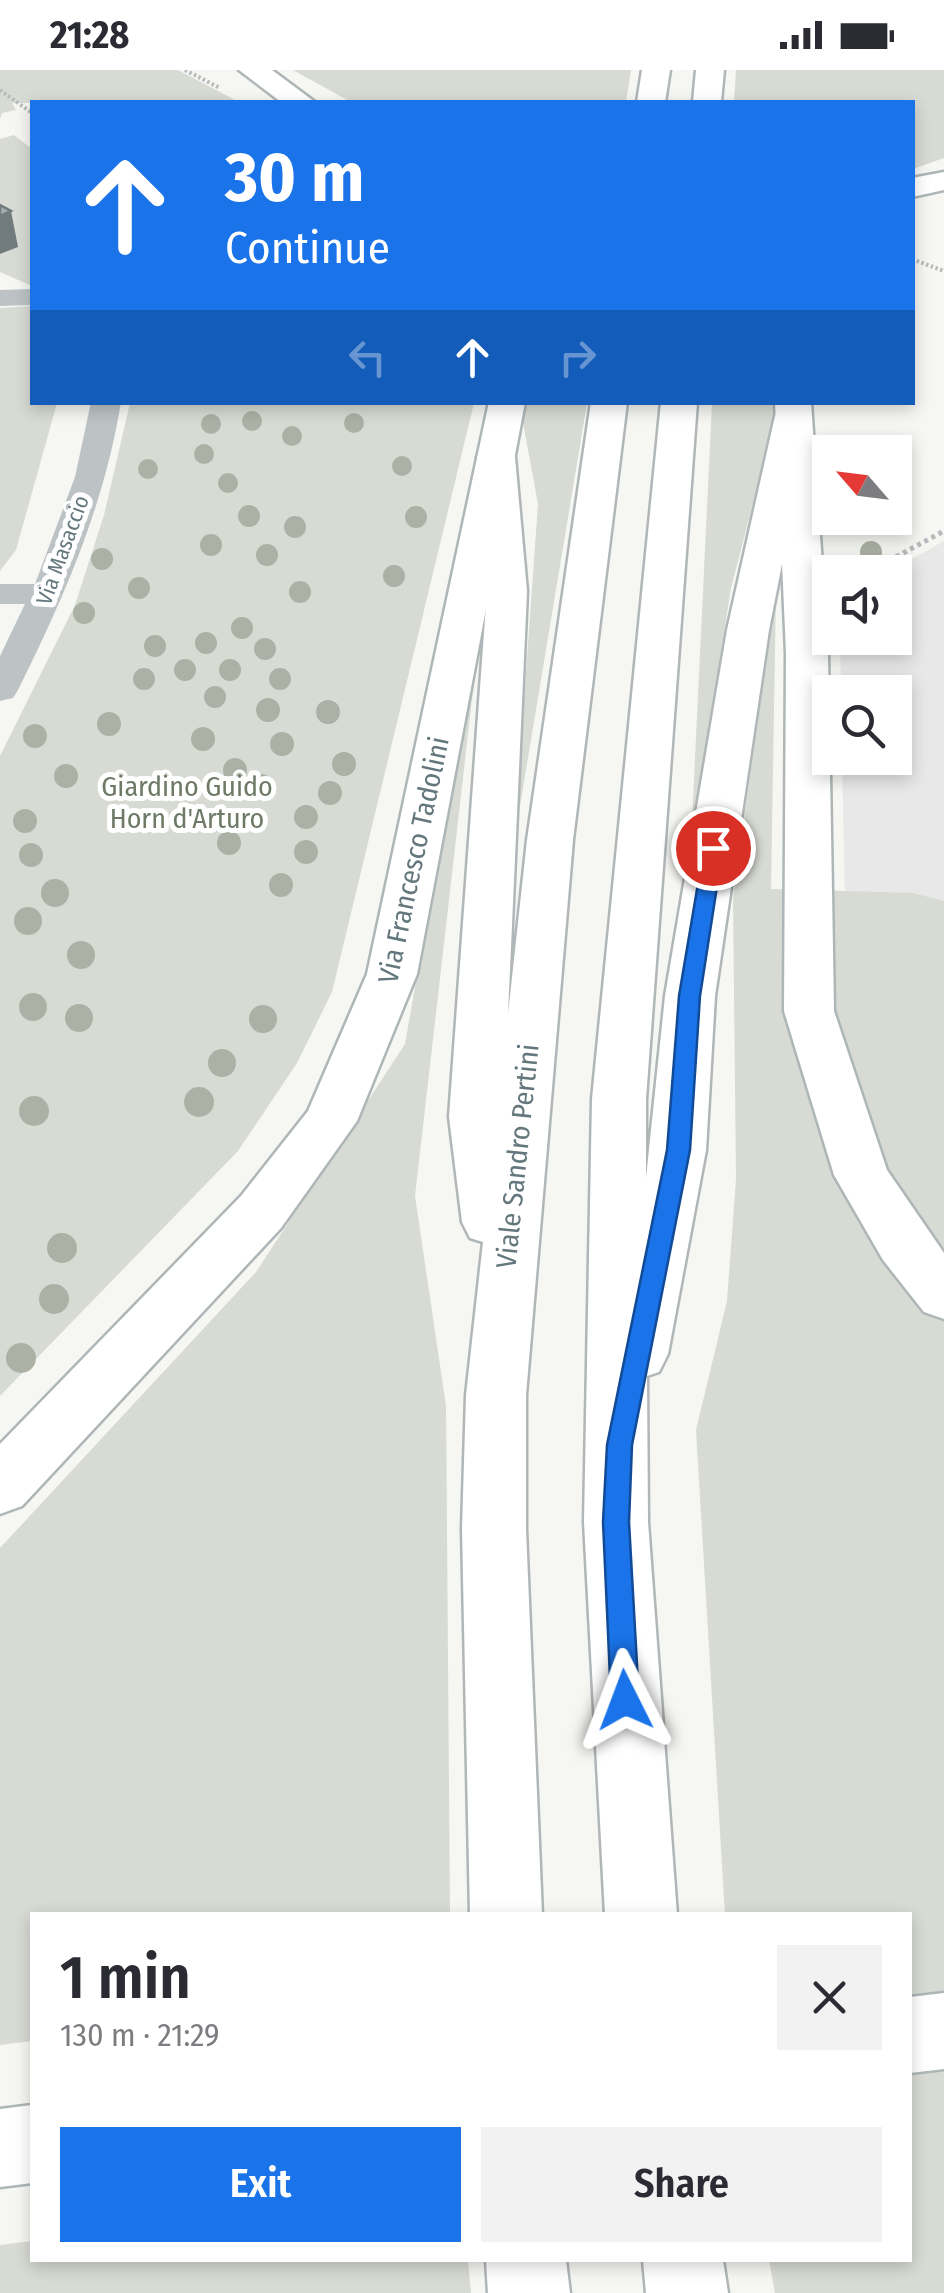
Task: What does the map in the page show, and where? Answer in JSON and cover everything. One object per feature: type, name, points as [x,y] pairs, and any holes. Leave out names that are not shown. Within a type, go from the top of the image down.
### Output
[{"type":"main road","points":[[651,100],[656,70]]},
{"type":"main road","points":[[707,100],[710,70]]},
{"type":"main road","points":[[251,74],[296,100]]},
{"type":"main road","name":"Via Francesco Tadolini","points":[[0,1486],[260,1212],[330,1121],[392,974],[506,405]]},
{"type":"main road","name":"Viale Sandro Pertini","points":[[506,1912],[494,1528],[504,1284],[550,840],[609,405]]},
{"type":"main road","points":[[641,1912],[616,1522],[619,1099],[641,798],[679,405]]},
{"type":"main road","points":[[619,1445],[678,1150],[690,996],[761,557],[793,409]]},
{"type":"main road","points":[[793,409],[808,653],[809,1011],[860,1175],[903,1244],[944,1295]]},
{"type":"main road","points":[[496,457],[507,591],[476,1117],[484,1195],[504,1284]]},
{"type":"main road","points":[[912,2035],[944,2031]]},
{"type":"main road","points":[[0,2148],[30,2144]]},
{"type":"main road","points":[[526,2262],[528,2293]]},
{"type":"main road","points":[[683,2262],[687,2293]]},
{"type":"street","points":[[0,298],[30,296]]},
{"type":"street","name":"Via Masaccio","points":[[0,690],[49,594],[83,494],[105,405]]},
{"type":"street","points":[[0,594],[49,594]]},
{"type":"path","points":[[0,90],[30,112]]},
{"type":"path","points":[[915,260],[944,271]]},
{"type":"path","points":[[899,555],[944,530]]},
{"type":"shaded area","points":[[944,541],[944,1119],[847,994],[842,775],[912,775],[912,675],[841,675],[840,655],[912,655],[912,559]]},
{"type":"green space","points":[[0,70],[178,70],[235,100],[30,100],[12,103],[16,110],[2,113],[0,119]]},
{"type":"green space","points":[[293,70],[631,70],[626,100],[347,100]]},
{"type":"green space","points":[[736,70],[944,70],[944,158],[915,168],[915,100],[734,100]]},
{"type":"green space","points":[[14,135],[30,147],[30,285],[0,272],[0,254],[17,247],[0,238],[0,139]]},
{"type":"green space","points":[[30,306],[30,405],[56,405],[16,550],[0,571],[0,308]]},
{"type":"green space","name":"Giardino Guido Horn d'Arturo","points":[[130,405],[474,405],[332,992],[297,1063],[238,1151],[0,1396],[0,756],[75,605],[104,515]]},
{"type":"green space","points":[[525,405],[587,405],[514,842],[538,504],[522,417]]},
{"type":"green space","points":[[712,405],[778,405],[731,588],[691,842]]},
{"type":"green space","points":[[485,586],[415,1196],[446,1406],[450,1912],[30,1912],[30,2041],[0,2045],[0,1548],[256,1272],[405,1044]]},
{"type":"green space","points":[[776,589],[771,889],[913,893],[944,901],[944,2293],[775,2293],[769,2262],[912,2262],[912,1912],[725,1912],[696,1430],[727,1301],[736,1179],[733,899]]},
{"type":"green space","points":[[30,2241],[30,2262],[468,2262],[471,2293],[0,2293],[0,2245]]},
{"type":"route","points":[[625,1700],[616,1522],[619,1445],[678,1150],[690,996],[713,848]]}]
